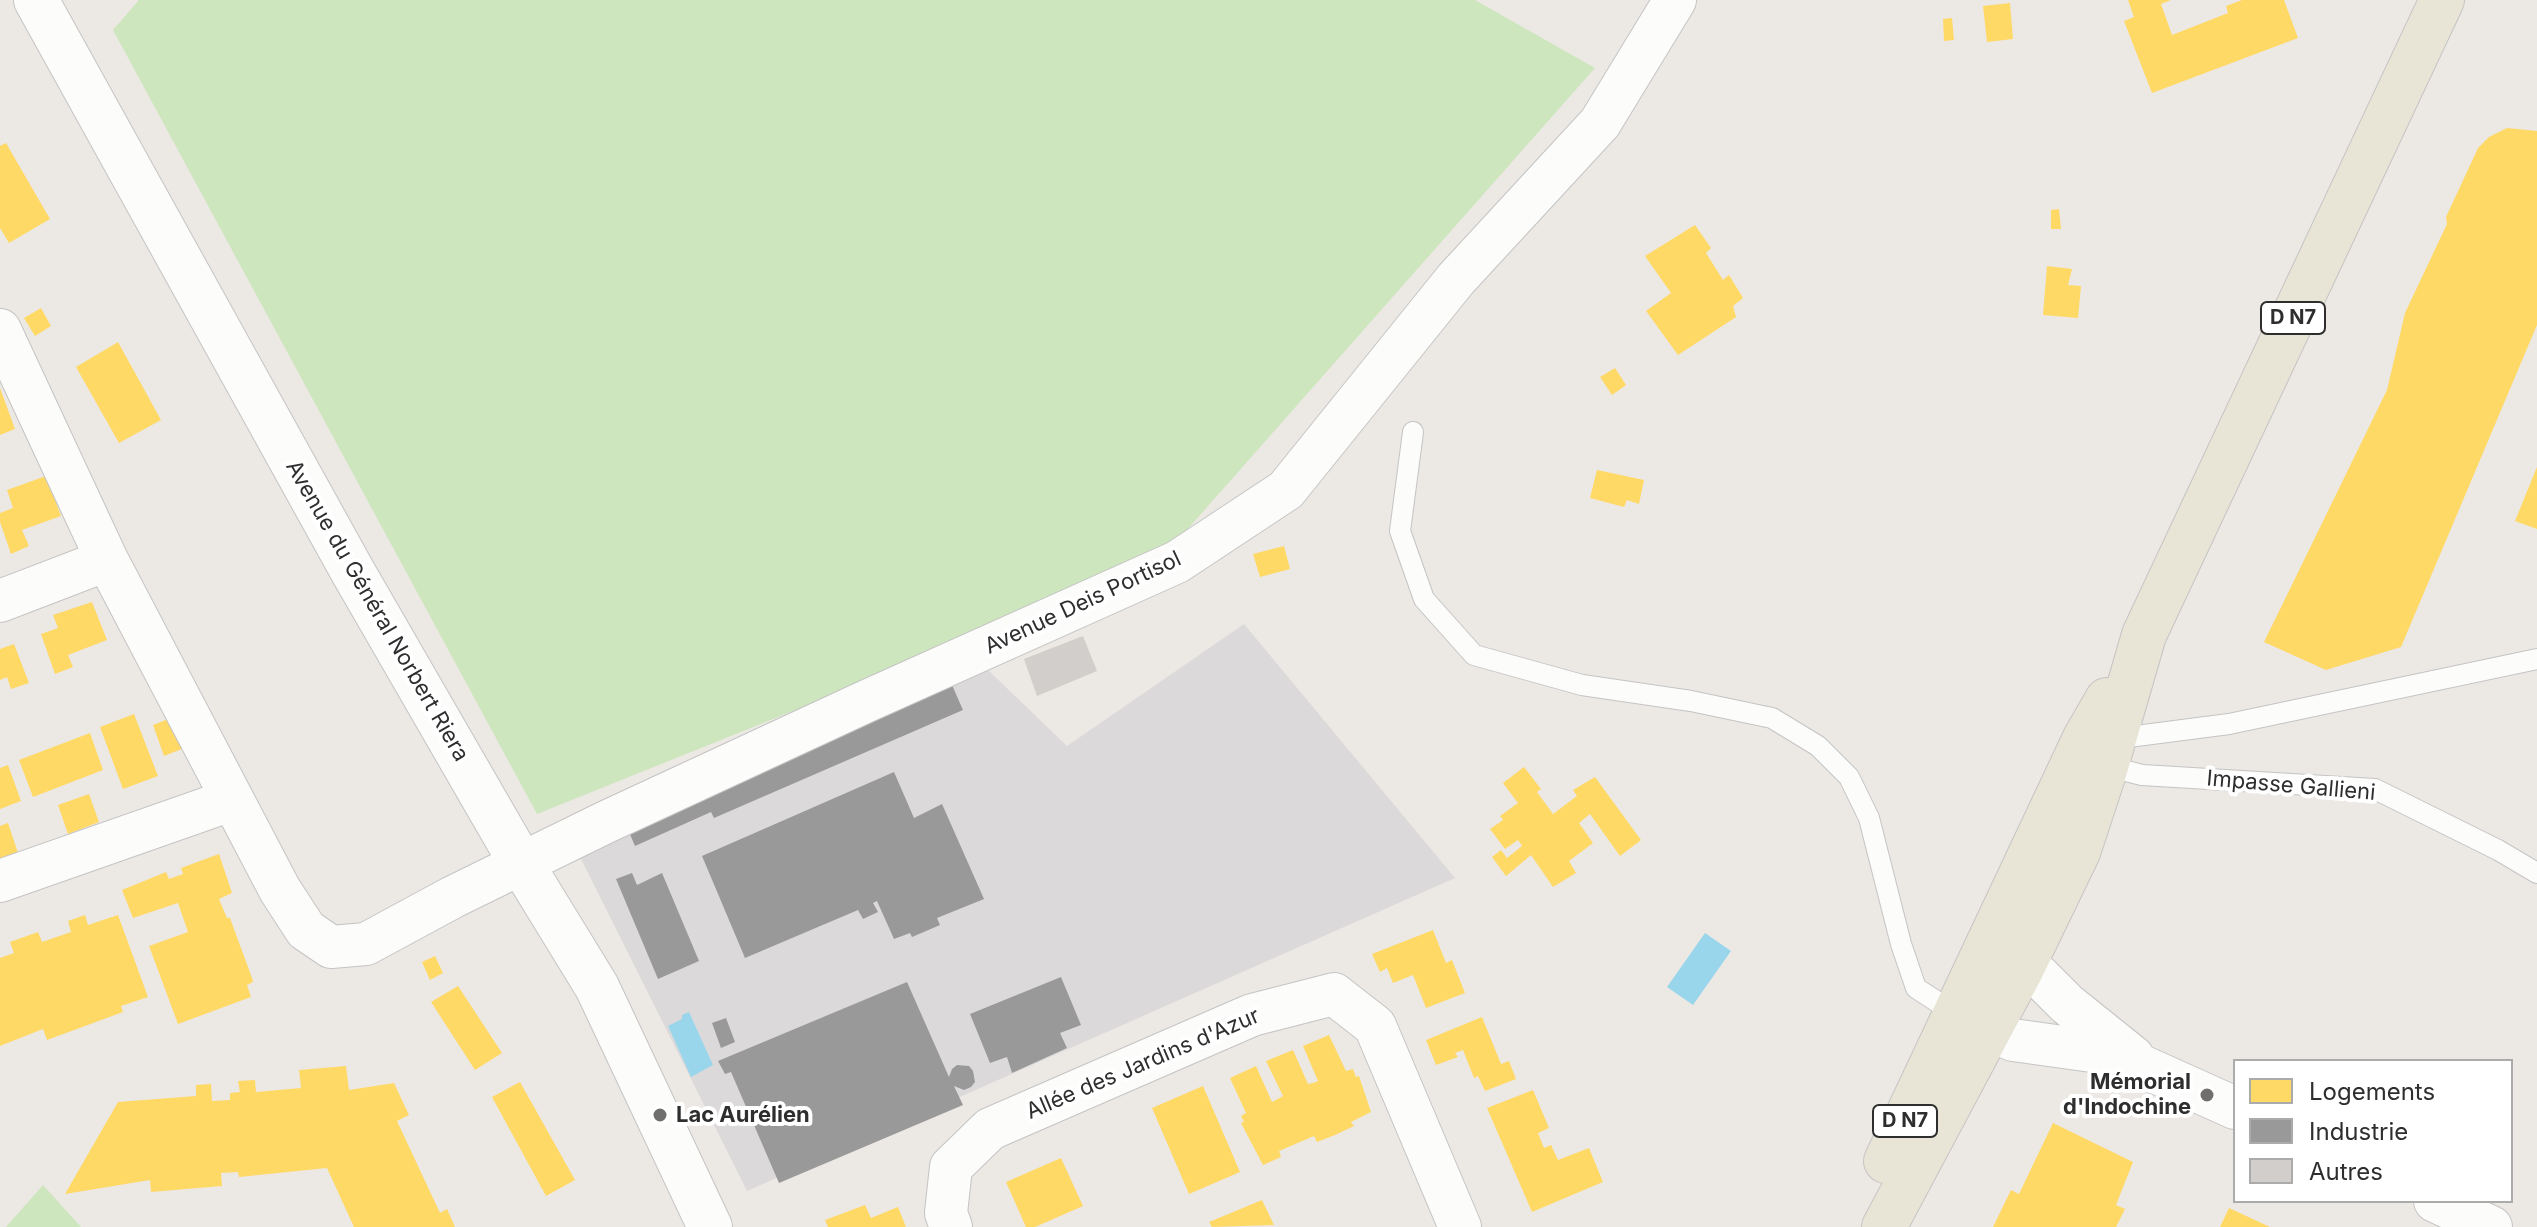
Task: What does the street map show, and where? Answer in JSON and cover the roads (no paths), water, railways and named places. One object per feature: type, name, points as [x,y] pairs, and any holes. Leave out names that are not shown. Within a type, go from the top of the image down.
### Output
[{"type":"main road","name":"Avenue du Général Norbert Riera","points":[[36,0],[353,572],[521,863],[597,987],[710,1227]]},
{"type":"main road","name":"D N7","points":[[1854,1227],[1972,1021],[2002,962],[2144,635],[2442,0]]},
{"type":"main road","points":[[1884,1227],[1972,1021]]},
{"type":"street","name":"Avenue Deis Portisol","points":[[231,800],[280,890],[306,930],[331,947],[366,944],[521,863],[867,701],[1177,562],[1286,490],[1456,279],[1600,123],[1675,0]]},
{"type":"street","points":[[0,881],[231,800],[107,560],[2,337]]},
{"type":"street","points":[[0,601],[107,560]]},
{"type":"street","points":[[2002,962],[2038,975],[2067,1004],[2146,1068]]},
{"type":"street","name":"Allée des Jardins d'Azur","points":[[951,1227],[946,1213],[951,1167],[990,1129],[1252,1015],[1334,994],[1375,1026],[1460,1227]]},
{"type":"street","points":[[1972,1021],[2013,1040],[2099,1052],[2146,1068],[2233,1107]]},
{"type":"street","points":[[2439,1203],[2491,1227]]},
{"type":"lane","points":[[1413,432],[1400,531],[1424,599],[1474,655],[1582,685],[1691,701],[1772,718],[1818,746],[1849,777],[1869,818],[1901,944],[1916,988],[1972,1021]]},
{"type":"lane","points":[[2095,751],[2537,659]]},
{"type":"lane","name":"Impasse Gallieni","points":[[2095,751],[2142,775],[2375,789],[2498,850],[2537,873]]},
{"type":"water","points":[[1705,933],[1731,951],[1693,1005],[1667,987]]},
{"type":"water","points":[[689,1012],[713,1065],[691,1077],[668,1026]]},
{"type":"place","name":"Mémorial d'Indochine","points":[[2207,1095]]},
{"type":"place","name":"Lac Aurélien","points":[[660,1115]]}]
